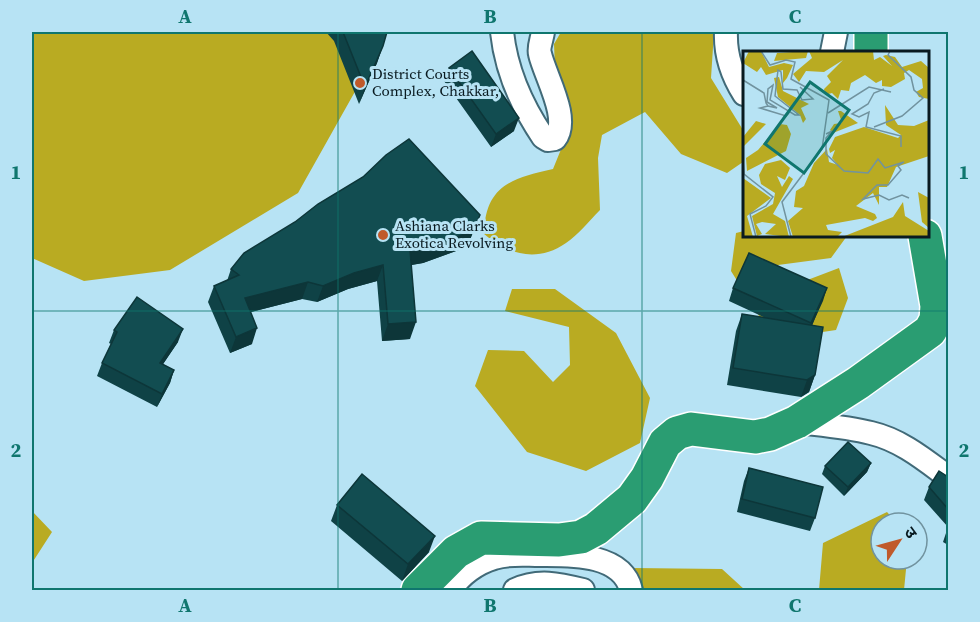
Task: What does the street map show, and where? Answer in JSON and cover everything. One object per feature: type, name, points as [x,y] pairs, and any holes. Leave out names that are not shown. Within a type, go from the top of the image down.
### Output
[{"type":"highway","points":[[871,32],[871,51]]},
{"type":"highway","points":[[418,591],[456,552],[481,538],[559,540],[580,537],[596,529],[632,499],[647,478],[665,443],[677,433],[691,429],[755,437],[771,434],[797,422],[858,383],[930,332],[936,320],[937,306],[925,237]]},
{"type":"street","points":[[502,32],[503,47],[523,103],[543,137],[548,140],[558,136],[560,113],[539,52],[543,32]]},
{"type":"street","points":[[726,32],[728,60],[743,92]]},
{"type":"street","points":[[832,51],[836,32]]},
{"type":"street","points":[[797,422],[872,433],[916,454],[948,477]]},
{"type":"street","points":[[451,591],[471,569],[492,558],[509,555],[584,556],[610,565],[628,582],[631,591]]},
{"type":"street","points":[[515,591],[540,582],[583,591]]},
{"type":"shaded area","points":[[32,32],[338,32],[357,88],[298,193],[170,270],[84,281],[32,258]]},
{"type":"shaded area","points":[[561,32],[714,32],[711,78],[743,130],[743,162],[727,173],[681,154],[645,112],[602,135],[598,158],[600,210],[566,243],[544,253],[523,254],[503,247],[484,234],[486,218],[490,204],[504,186],[525,176],[553,169],[564,142],[556,93],[554,44]]},
{"type":"shaded area","points":[[743,231],[743,237],[846,237],[831,258],[778,265],[789,287],[839,268],[848,298],[836,330],[809,334],[764,324],[731,271],[736,233]]},
{"type":"shaded area","points":[[512,289],[555,289],[616,333],[650,398],[640,443],[586,471],[527,452],[475,386],[488,350],[524,351],[553,382],[570,365],[569,327],[505,311]]},
{"type":"shaded area","points":[[32,511],[52,532],[32,563]]},
{"type":"shaded area","points":[[869,521],[869,571],[906,571],[904,590],[819,590],[823,543]]},
{"type":"shaded area","points":[[633,568],[722,569],[745,590],[628,590]]},
{"type":"building","points":[[343,32],[387,32],[365,87]]},
{"type":"building","points":[[472,51],[519,118],[496,134],[449,68]]},
{"type":"building","name":"Ashiana Clarks Exotica Revolving","points":[[409,139],[480,215],[473,231],[429,247],[410,250],[416,322],[388,324],[383,265],[354,273],[323,286],[308,282],[245,298],[257,328],[236,337],[214,286],[239,275],[231,269],[244,253],[363,177],[386,155]]},
{"type":"building","points":[[749,253],[827,288],[811,323],[733,288]]},
{"type":"building","points":[[137,297],[183,329],[160,363],[174,370],[162,394],[102,363],[117,332],[114,330]]},
{"type":"building","points":[[742,314],[823,327],[815,375],[807,380],[733,368]]},
{"type":"building","points":[[848,442],[871,463],[848,487],[825,466]]},
{"type":"building","points":[[749,468],[823,487],[815,518],[742,499]]},
{"type":"building","points":[[939,471],[948,477],[948,509],[929,487]]},
{"type":"building","points":[[362,474],[435,536],[408,564],[337,505]]},
{"type":"place","name":"District Courts Complex, Chakkar,","points":[[360,83]]},
{"type":"place","name":"Ashiana Clarks Exotica Revolving","points":[[383,235]]}]
